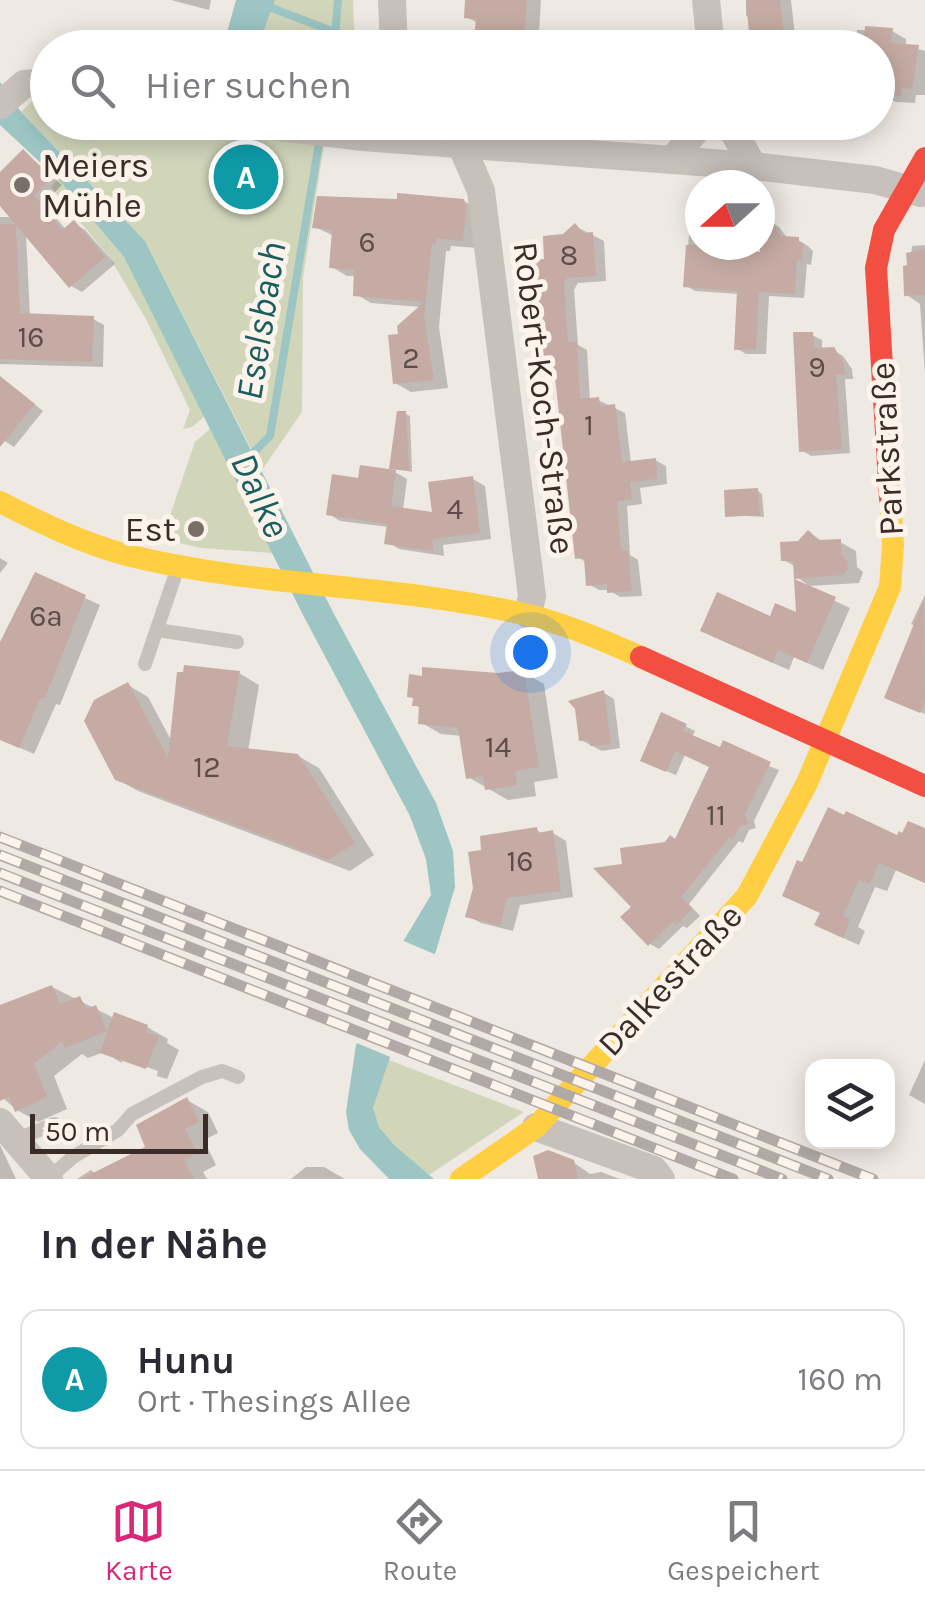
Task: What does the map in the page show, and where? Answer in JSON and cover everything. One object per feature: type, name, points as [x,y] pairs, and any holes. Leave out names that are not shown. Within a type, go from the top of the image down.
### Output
[{"type":"street","points":[[392,0],[393,30]]},
{"type":"street","points":[[706,0],[709,30]]},
{"type":"street","points":[[6,99],[30,83]]},
{"type":"street","name":"Robert-Koch-Straße","points":[[447,140],[481,191],[532,596],[528,614]]},
{"type":"street","points":[[473,140],[514,147],[753,166],[915,191]]},
{"type":"street","points":[[674,160],[689,140]]},
{"type":"street","points":[[738,140],[753,166]]},
{"type":"street","points":[[481,191],[514,147]]},
{"type":"street","name":"Parkstraße","points":[[827,740],[890,587],[893,545],[876,268],[884,230],[915,191],[925,158]]},
{"type":"street","points":[[0,502],[36,524],[149,562],[277,582],[470,601],[528,614],[636,655],[925,786]]},
{"type":"street","name":"Dalkestraße","points":[[461,1179],[536,1127],[747,896],[827,740]]},
{"type":"street","points":[[536,1127],[654,1170],[661,1179]]},
{"type":"street","points":[[7,1131],[49,1178]]},
{"type":"lane","points":[[145,664],[178,566]]},
{"type":"lane","points":[[156,630],[237,642]]},
{"type":"lane","points":[[49,1178],[73,1157],[118,1130],[132,1114],[202,1076],[222,1071],[238,1077]]},
{"type":"lane","points":[[7,1131],[54,1124]]},
{"type":"green space","points":[[275,0],[353,0],[354,30],[264,30]]},
{"type":"green space","points":[[30,103],[30,121],[21,112]]},
{"type":"green space","points":[[48,140],[281,140],[324,145],[303,277],[302,412],[262,470],[145,241]]},
{"type":"green space","points":[[58,179],[124,257],[205,416],[192,427],[183,429],[190,410],[146,319],[110,258],[51,187]]},
{"type":"green space","points":[[211,428],[274,553],[201,548],[162,539],[195,442]]},
{"type":"green space","points":[[389,1060],[524,1112],[429,1175],[393,1146],[375,1118],[375,1095]]},
{"type":"water","points":[[236,0],[275,0],[264,30],[228,30]]},
{"type":"water","name":"Dalke","points":[[0,82],[30,121],[30,140],[48,140],[145,241],[335,616],[436,803],[453,851],[455,887],[436,951],[389,1060],[373,1108],[379,1127],[394,1145],[434,1179],[389,1179],[360,1149],[349,1130],[346,1112],[356,1045],[401,945],[431,895],[426,859],[410,816],[303,615],[124,257],[58,179],[0,125]]},
{"type":"pier","points":[[399,939],[439,956],[395,1059],[352,1041]]},
{"type":"building","points":[[465,0],[527,0],[525,30],[475,30],[476,19],[464,18]]},
{"type":"building","points":[[746,0],[780,0],[783,30],[749,30]]},
{"type":"building","points":[[865,26],[893,28],[893,30],[865,30]]},
{"type":"building","points":[[895,43],[919,45],[912,89],[902,88],[901,96],[895,96]]},
{"type":"building","points":[[23,149],[52,178],[34,195],[62,230],[74,220],[105,257],[69,288],[16,225],[20,313],[94,316],[92,362],[0,359],[0,224],[15,224],[0,206],[0,172]]},
{"type":"building","points":[[397,193],[464,199],[466,210],[463,241],[436,238],[436,244],[432,243],[424,317],[434,380],[393,384],[388,335],[398,334],[397,326],[424,302],[353,296],[354,270],[329,268],[332,230],[312,228],[317,196],[397,199]]},
{"type":"building","points":[[575,223],[583,233],[593,232],[596,276],[567,278],[564,283],[568,342],[577,342],[580,399],[599,397],[600,406],[615,404],[622,462],[656,458],[657,479],[630,482],[632,499],[617,501],[621,551],[628,551],[632,591],[607,593],[607,584],[586,586],[584,558],[575,559],[554,368],[543,369],[535,260],[544,259],[543,236],[563,234]]},
{"type":"building","points":[[775,227],[781,236],[799,237],[803,243],[802,260],[797,260],[795,294],[759,292],[756,349],[734,350],[737,291],[683,287],[685,259],[775,260]]},
{"type":"building","points":[[925,249],[925,295],[904,296],[906,253]]},
{"type":"building","points":[[793,332],[813,332],[814,348],[834,347],[843,362],[845,375],[836,375],[842,449],[799,452]]},
{"type":"building","points":[[0,376],[35,404],[0,447]]},
{"type":"building","points":[[397,411],[406,411],[409,471],[389,469]]},
{"type":"building","points":[[360,465],[396,470],[391,506],[432,512],[428,482],[473,476],[480,533],[432,539],[433,551],[384,544],[387,524],[326,515],[332,474],[358,478]]},
{"type":"building","points":[[758,488],[760,515],[725,517],[724,490]]},
{"type":"building","points":[[808,530],[819,540],[841,539],[841,555],[848,569],[843,575],[794,579],[793,561],[781,561],[780,542],[798,541]]},
{"type":"building","points":[[35,572],[86,595],[45,698],[41,697],[19,748],[0,740],[0,642]]},
{"type":"building","points":[[794,579],[836,597],[807,663],[778,650],[773,663],[700,631],[717,592],[770,616],[775,603],[796,612]]},
{"type":"building","points":[[924,599],[925,702],[920,713],[884,698]]},
{"type":"building","points":[[184,665],[240,671],[227,746],[298,754],[355,843],[328,860],[115,780],[84,721],[94,700],[128,682],[168,758],[177,672],[183,672]]},
{"type":"building","points":[[422,667],[498,673],[524,670],[539,767],[515,771],[517,785],[485,790],[483,776],[466,779],[458,728],[418,724],[419,706],[412,706],[413,698],[407,697],[409,674],[422,676]]},
{"type":"building","points":[[604,690],[611,744],[590,746],[589,740],[579,741],[575,709],[568,701]]},
{"type":"building","points":[[661,712],[687,724],[683,731],[720,747],[723,740],[771,762],[745,814],[748,824],[740,826],[733,840],[729,838],[681,897],[692,909],[648,946],[620,917],[631,907],[593,868],[622,864],[620,848],[665,842],[670,835],[675,839],[709,767],[675,751],[666,772],[640,761]]},
{"type":"building","points":[[828,807],[844,815],[846,811],[897,835],[908,821],[925,828],[925,883],[879,863],[870,884],[859,880],[843,916],[850,919],[843,938],[814,925],[820,913],[782,896],[797,860],[802,862]]},
{"type":"building","points":[[537,827],[538,833],[553,830],[561,891],[507,898],[500,926],[465,917],[473,888],[468,852],[481,850],[480,836]]},
{"type":"building","points":[[52,985],[60,1004],[80,996],[86,1009],[96,1005],[107,1031],[65,1048],[62,1041],[34,1064],[47,1097],[15,1112],[9,1097],[0,1101],[0,1005]]},
{"type":"building","points":[[114,1012],[148,1025],[146,1032],[159,1036],[146,1069],[100,1053]]},
{"type":"building","points":[[187,1097],[199,1122],[185,1129],[197,1153],[184,1160],[194,1179],[81,1179],[145,1147],[136,1125]]},
{"type":"building","points":[[548,1150],[574,1160],[578,1179],[538,1179],[533,1156]]},
{"type":"waterway","name":"Eselsbach","points":[[336,30],[338,0]]},
{"type":"waterway","points":[[264,5],[329,30]]},
{"type":"waterway","name":"Eselsbach","points":[[247,459],[270,436],[319,140]]},
{"type":"railway","points":[[0,837],[873,1179]]},
{"type":"railway","points":[[0,855],[828,1179]]},
{"type":"railway","points":[[0,873],[782,1179]]},
{"type":"railway","points":[[0,891],[733,1179]]},
{"type":"traffic: slow","points":[[461,1179],[536,1127],[747,896],[807,783],[890,587],[890,498]]},
{"type":"traffic: slow","points":[[0,502],[46,525],[127,555],[224,573],[470,603],[566,626],[641,657]]},
{"type":"traffic: jam","points":[[890,498],[876,268],[884,230],[925,158]]},
{"type":"traffic: jam","points":[[641,657],[925,786]]},
{"type":"place","name":"Hunu","points":[[246,177]]},
{"type":"place","name":"Meiers Mühle","points":[[22,185]]},
{"type":"place","name":"Est","points":[[196,529]]}]
